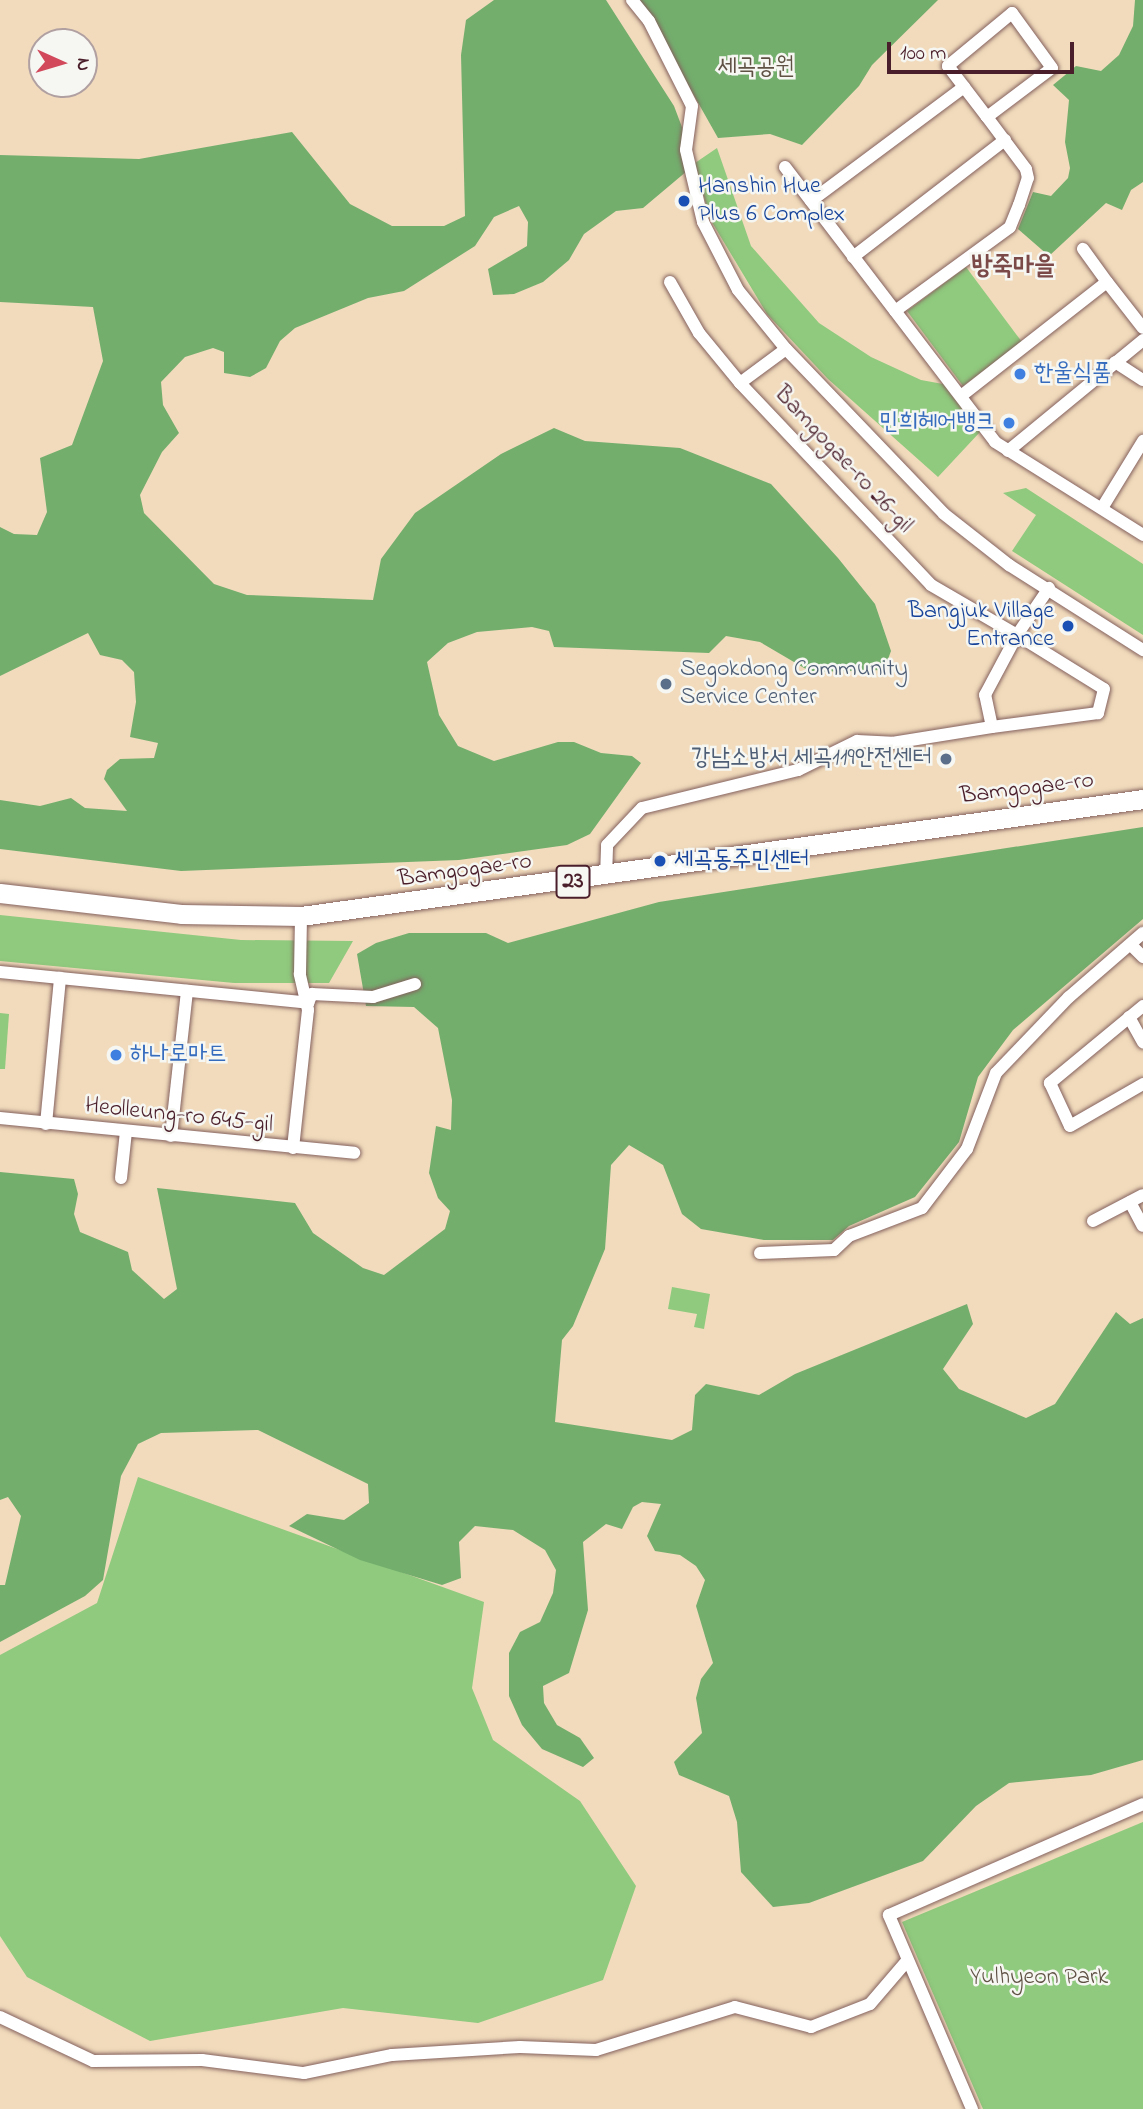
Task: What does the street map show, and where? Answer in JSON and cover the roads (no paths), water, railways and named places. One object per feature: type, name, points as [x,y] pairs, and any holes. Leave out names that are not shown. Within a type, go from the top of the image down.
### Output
[{"type":"main road","name":"Bamgogae-ro","points":[[0,892],[181,914],[301,916],[606,877],[1143,799]]},
{"type":"street","name":"Bamgogae-ro 26-gil","points":[[632,0],[663,49],[691,106],[686,150],[703,222],[738,290],[786,349],[944,514],[1009,565],[1143,650]]},
{"type":"street","points":[[895,311],[1010,227],[1028,178],[1005,141],[948,66],[1012,13],[1052,68],[987,117]]},
{"type":"street","points":[[811,201],[964,87]]},
{"type":"street","points":[[853,257],[1005,141]]},
{"type":"street","points":[[785,167],[985,431],[1008,451],[1143,535]]},
{"type":"street","points":[[1083,249],[1143,328]]},
{"type":"street","name":"Bamgogae-ro 26-gil","points":[[670,282],[699,333],[740,383],[932,585],[1104,689],[1098,713],[992,727]]},
{"type":"street","points":[[961,396],[1107,282]]},
{"type":"street","points":[[1008,451],[1143,340]]},
{"type":"street","points":[[740,383],[786,349]]},
{"type":"street","points":[[1115,362],[1143,380]]},
{"type":"street","points":[[1102,508],[1143,441]]},
{"type":"street","points":[[606,877],[607,845],[642,808],[798,769],[857,741],[892,743],[992,727],[985,695],[1017,635],[1049,588]]},
{"type":"street","points":[[301,916],[300,974],[308,1003]]},
{"type":"street","points":[[761,1253],[834,1250],[849,1236],[922,1208],[967,1149],[996,1073],[1069,997],[1132,946],[1143,933]]},
{"type":"street","points":[[1132,946],[1143,957]]},
{"type":"street","points":[[0,972],[308,1003]]},
{"type":"street","points":[[46,1124],[60,978]]},
{"type":"street","points":[[293,1148],[308,1003],[312,994],[373,997],[415,984]]},
{"type":"street","points":[[171,1136],[187,991]]},
{"type":"street","points":[[1143,1006],[1050,1083],[1070,1126],[1143,1084]]},
{"type":"street","points":[[1129,1017],[1143,1042]]},
{"type":"street","name":"Heolleung-ro 645-gil","points":[[0,1118],[354,1153]]},
{"type":"street","points":[[121,1178],[126,1132]]},
{"type":"street","points":[[1093,1221],[1143,1195]]},
{"type":"street","points":[[1130,1202],[1143,1226]]},
{"type":"street","points":[[972,2109],[906,1962],[889,1914],[1143,1804]]},
{"type":"street","points":[[0,2017],[93,2061],[202,2060],[304,2073],[392,2055],[520,2047],[596,2050],[735,2007],[811,2027],[870,2004],[906,1962]]},
{"type":"place","name":"Hanshin Hue Plus 6 Complex","points":[[684,201]]},
{"type":"place","name":"한울식품","points":[[1020,374]]},
{"type":"place","name":"민희헤어뱅크","points":[[1009,423]]},
{"type":"place","name":"Bangjuk Village Entrance","points":[[1068,626]]},
{"type":"place","name":"Segokdong Community Service Center","points":[[666,684]]},
{"type":"place","name":"강남소방서 세곡119안전센터","points":[[946,759]]},
{"type":"place","name":"세곡동주민센터","points":[[660,861]]},
{"type":"place","name":"하나로마트","points":[[116,1055]]},
{"type":"district","name":"방죽마을","points":[[1013,268]]},
{"type":"park label","name":"세곡공원","points":[[756,68]]},
{"type":"park label","name":"Yulhyeon Park","points":[[1039,1978]]}]
